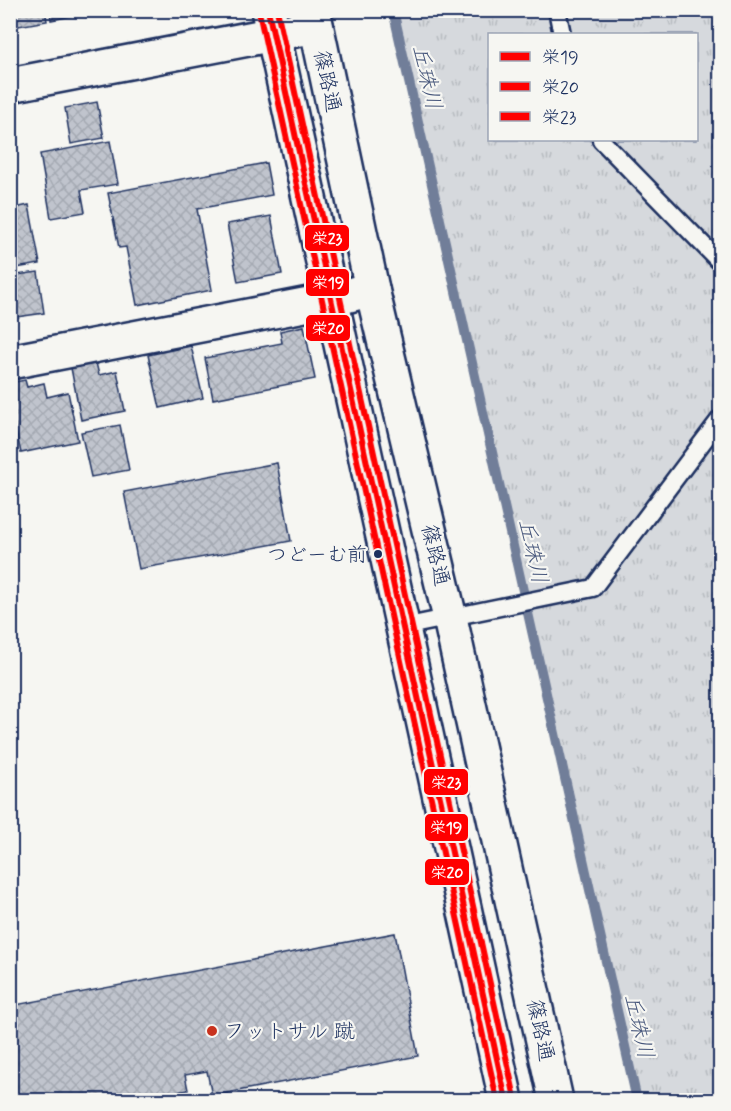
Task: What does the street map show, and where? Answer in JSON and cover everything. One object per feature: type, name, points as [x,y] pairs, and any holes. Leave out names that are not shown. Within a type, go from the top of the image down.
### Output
[{"type":"street","points":[[10,85],[270,22],[314,18]]},
{"type":"street","name":"篠路通","points":[[314,18],[372,289],[450,618],[556,1101]]},
{"type":"street","name":"篠路通","points":[[270,22],[506,1101]]},
{"type":"street","points":[[10,362],[330,300],[372,289]]},
{"type":"lane","points":[[557,10],[562,33]]},
{"type":"lane","points":[[602,141],[720,262]]},
{"type":"lane","points":[[403,627],[592,588],[720,419]]},
{"type":"green space","points":[[393,11],[720,11],[720,1100],[637,1100]]},
{"type":"building","points":[[10,10],[45,10],[47,21],[13,27]]},
{"type":"building","points":[[50,10],[82,10],[83,14],[51,20]]},
{"type":"building","points":[[96,10],[117,10],[97,15]]},
{"type":"building","points":[[97,102],[104,138],[71,144],[65,108]]},
{"type":"building","points":[[110,141],[118,184],[81,190],[85,212],[51,218],[40,154]]},
{"type":"building","points":[[266,163],[272,195],[197,209],[212,290],[137,305],[126,247],[119,248],[108,193]]},
{"type":"building","points":[[29,205],[40,264],[10,269],[10,209]]},
{"type":"building","points":[[271,216],[282,274],[238,282],[227,224]]},
{"type":"building","points":[[38,272],[44,313],[10,318],[10,276]]},
{"type":"building","points":[[304,326],[315,379],[213,399],[205,358],[282,343],[280,331]]},
{"type":"building","points":[[191,346],[203,398],[160,408],[148,355]]},
{"type":"building","points":[[96,363],[99,375],[117,371],[125,411],[81,420],[71,368]]},
{"type":"building","points":[[25,380],[27,387],[44,383],[47,397],[68,392],[78,441],[21,453],[10,406],[10,383]]},
{"type":"building","points":[[120,425],[129,470],[91,477],[81,432]]},
{"type":"building","points":[[277,463],[291,541],[139,569],[124,492]]},
{"type":"building","name":"フットサル 蹴","points":[[395,933],[418,1056],[212,1096],[207,1071],[185,1075],[188,1090],[135,1100],[88,1100],[87,1096],[61,1100],[10,1100],[10,1006]]},
{"type":"waterway","name":"丘珠川","points":[[393,10],[637,1100]]},
{"type":"transit line","name":"栄19","points":[[268,10],[506,1100]]},
{"type":"transit line","name":"栄23","points":[[277,10],[515,1098]]},
{"type":"transit line","name":"栄20","points":[[259,12],[497,1100]]},
{"type":"place","name":"つどーむ前","points":[[378,554]]},
{"type":"place","name":"フットサル 蹴","points":[[212,1031]]}]
